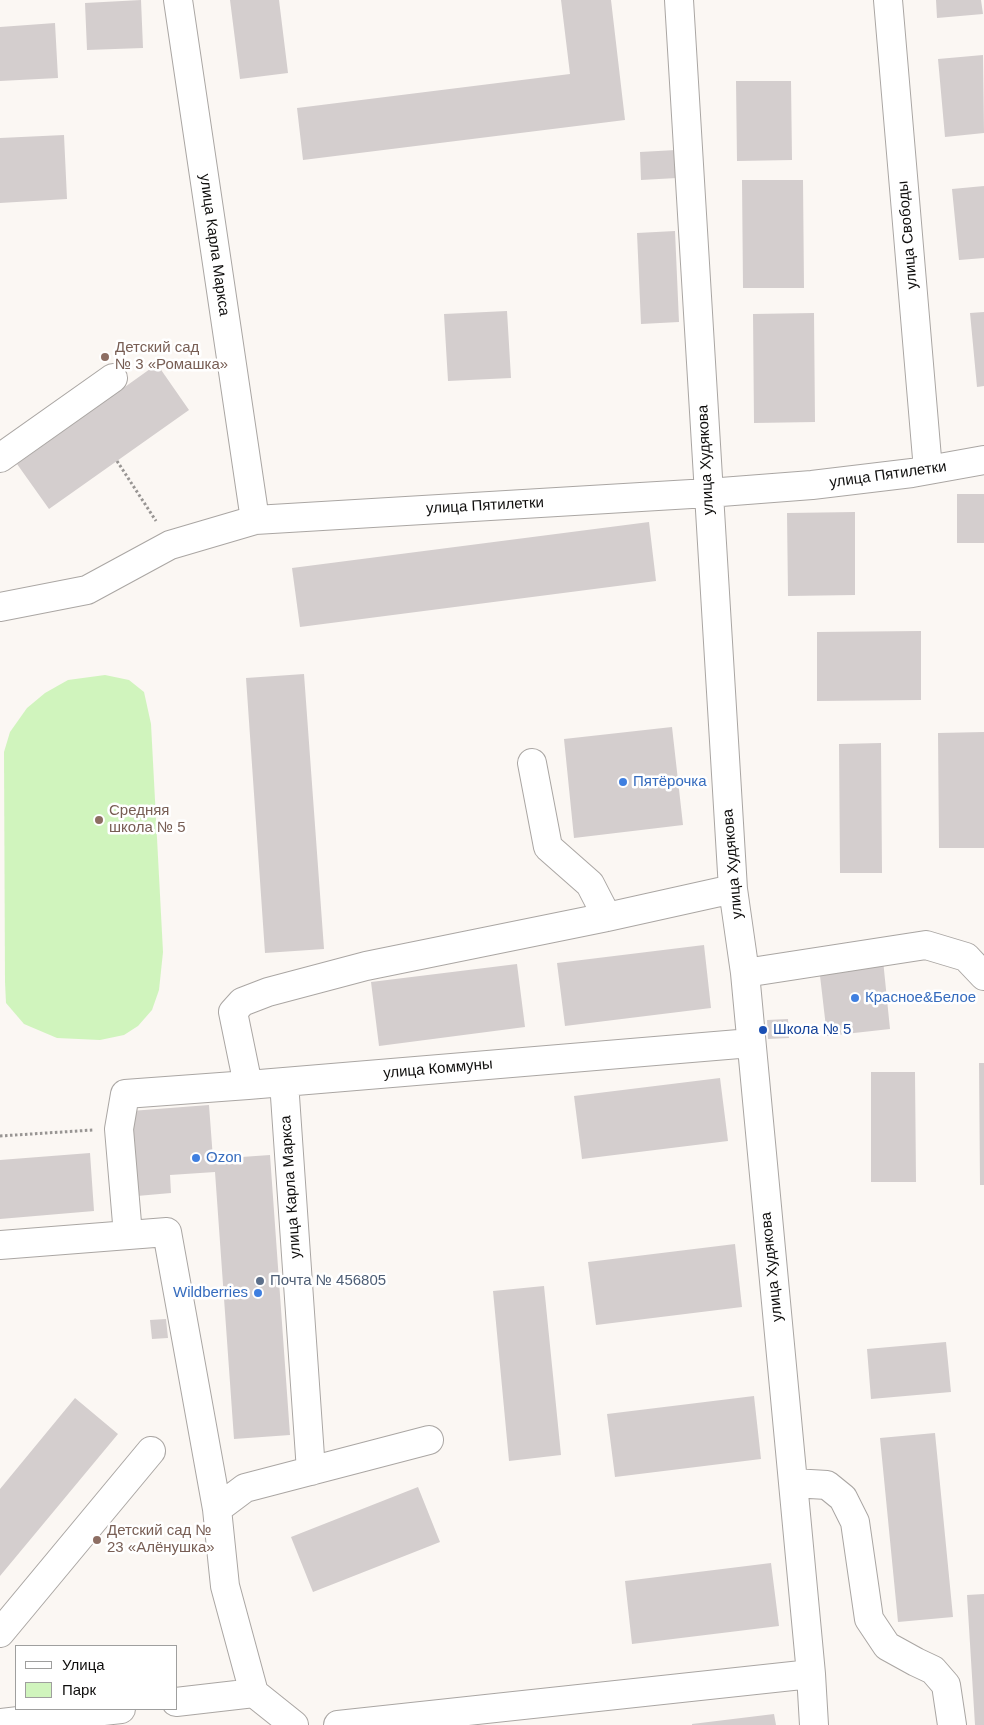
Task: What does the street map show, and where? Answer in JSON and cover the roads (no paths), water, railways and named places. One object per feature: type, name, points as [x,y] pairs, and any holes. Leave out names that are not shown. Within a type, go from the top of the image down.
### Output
[{"type":"street","name":"улица Карла Маркса","points":[[178,0],[255,520]]},
{"type":"street","name":"улица Худякова","points":[[679,0],[733,889],[745,972],[811,1674],[814,1725]]},
{"type":"street","name":"улица Свободы","points":[[888,0],[928,470]]},
{"type":"street","points":[[0,458],[112,378]]},
{"type":"street","name":"улица Пятилетки","points":[[0,607],[87,590],[170,545],[255,520],[812,485],[928,470],[984,460]]},
{"type":"street","points":[[532,763],[548,847],[590,884],[607,917]]},
{"type":"street","points":[[248,1085],[233,1012],[242,1002],[268,992],[366,966],[607,917],[733,889]]},
{"type":"street","points":[[745,972],[926,945],[966,957],[984,976]]},
{"type":"street","name":"улица Коммуны","points":[[128,1235],[119,1129],[125,1094],[751,1043]]},
{"type":"street","name":"улица Карла Маркса","points":[[284,1082],[311,1471]]},
{"type":"street","points":[[0,1245],[167,1232],[217,1509],[225,1586],[254,1693],[294,1725]]},
{"type":"street","points":[[217,1509],[245,1488],[429,1440]]},
{"type":"street","points":[[0,1633],[151,1451]]},
{"type":"street","points":[[793,1483],[827,1485],[843,1498],[855,1522],[870,1619],[887,1646],[933,1670],[946,1685],[952,1725]]},
{"type":"street","points":[[338,1725],[811,1674]]},
{"type":"street","points":[[178,1702],[254,1693]]},
{"type":"street","points":[[0,1723],[112,1710]]},
{"type":"place","name":"Детский сад № 3 «Ромашка»","points":[[105,357]]},
{"type":"place","name":"Пятёрочка","points":[[623,782]]},
{"type":"place","name":"Средняя школа № 5","points":[[99,820]]},
{"type":"place","name":"Красное&Белое","points":[[855,998]]},
{"type":"place","name":"Школа № 5","points":[[763,1030]]},
{"type":"place","name":"Ozon","points":[[196,1158]]},
{"type":"place","name":"Почта № 456805","points":[[260,1281]]},
{"type":"place","name":"Wildberries","points":[[258,1293]]},
{"type":"place","name":"Детский сад № 23 «Алёнушка»","points":[[97,1540]]}]
